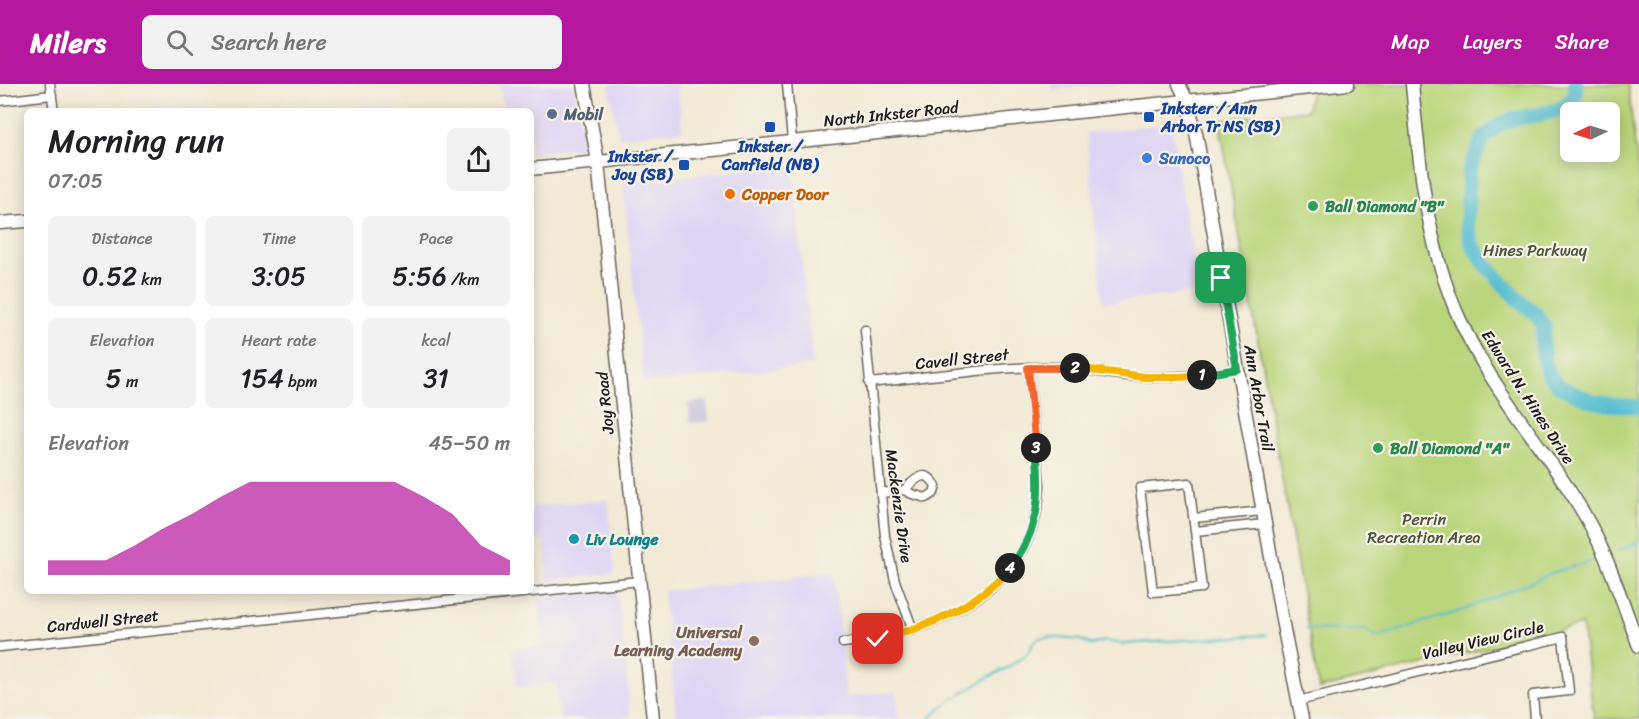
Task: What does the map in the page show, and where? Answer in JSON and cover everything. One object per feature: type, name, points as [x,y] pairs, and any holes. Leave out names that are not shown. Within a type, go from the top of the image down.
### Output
[{"type":"main road","name":"Joy Road","points":[[584,84],[598,162],[653,719]]},
{"type":"main road","name":"Ann Arbor Trail","points":[[1179,84],[1187,100],[1196,133],[1282,625],[1302,719]]},
{"type":"main road","name":"North Inkster Road","points":[[534,169],[1348,84]]},
{"type":"main road","name":"Edward N. Hines Drive","points":[[1412,84],[1419,164],[1431,237],[1452,303],[1484,367],[1552,464],[1597,537],[1614,576],[1639,646]]},
{"type":"main road","points":[[0,223],[24,220]]},
{"type":"street","points":[[50,84],[54,108]]},
{"type":"street","points":[[787,84],[792,141]]},
{"type":"street","points":[[0,101],[52,95]]},
{"type":"street","name":"Mackenzie Drive","points":[[865,330],[885,536],[900,598],[913,630]]},
{"type":"street","points":[[843,643],[878,639],[913,630],[949,615],[987,591],[1011,567],[1022,551],[1037,513],[1040,484],[1028,368]]},
{"type":"street","name":"Cavell Street","points":[[869,383],[1028,368],[1072,368],[1127,376],[1162,378],[1203,375],[1237,369]]},
{"type":"street","points":[[1189,483],[1195,531],[1202,588],[1153,592],[1140,488],[1189,483]]},
{"type":"street","points":[[881,493],[904,489]]},
{"type":"street","points":[[1194,518],[1263,511]]},
{"type":"street","points":[[1195,531],[1265,524]]},
{"type":"street","name":"Cardwell Street","points":[[534,592],[639,581]]},
{"type":"street","name":"Cardwell Street","points":[[0,647],[513,594]]},
{"type":"street","name":"Valley View Circle","points":[[1298,701],[1563,637],[1569,691],[1533,695],[1535,719]]},
{"type":"shaded area","points":[[499,84],[573,84],[583,140],[578,148],[534,153],[534,108],[503,108]]},
{"type":"shaded area","points":[[609,84],[677,84],[682,130],[619,137]]},
{"type":"shaded area","points":[[1053,84],[1121,84],[1053,90]]},
{"type":"shaded area","points":[[1172,123],[1177,165],[1200,292],[1103,303],[1086,133]]},
{"type":"shaded area","points":[[792,165],[813,365],[643,383],[623,183]]},
{"type":"shaded area","points":[[707,401],[709,421],[690,423],[688,403]]},
{"type":"shaded area","points":[[608,499],[615,573],[548,581],[544,540],[534,541],[534,507]]},
{"type":"shaded area","name":"Universal Learning Academy","points":[[834,573],[846,697],[897,691],[899,719],[676,719],[663,591]]},
{"type":"shaded area","points":[[617,590],[631,717],[560,719],[556,683],[517,687],[512,650],[543,646],[538,598]]},
{"type":"green space","name":"Perrin Recreation Area","points":[[1312,84],[1628,84],[1639,181],[1639,719],[1594,719],[1582,625],[1319,689],[1219,120],[1307,110]]},
{"type":"waterway","points":[[1576,84],[1575,95],[1561,109],[1512,119],[1499,125],[1483,138],[1469,170],[1467,225],[1472,244],[1486,265],[1517,299],[1536,314],[1544,327],[1542,342],[1544,362],[1550,376],[1560,387],[1592,401],[1639,407]]},
{"type":"waterway","points":[[1617,551],[1639,542]]},
{"type":"waterway","points":[[1306,629],[1366,630],[1377,637],[1466,609],[1557,571],[1593,561]]},
{"type":"waterway","points":[[929,719],[948,702],[1027,654],[1039,638],[1081,640],[1091,645],[1105,641],[1123,644],[1266,635]]},
{"type":"place","name":"Mobil","points":[[552,114]]},
{"type":"place","name":"Inkster / Ann Arbor Tr NS (SB)","points":[[1149,117]]},
{"type":"place","name":"Inkster / Canfield (NB)","points":[[770,127]]},
{"type":"place","name":"Sunoco","points":[[1147,158]]},
{"type":"place","name":"Inkster / Joy (SB)","points":[[684,165]]},
{"type":"place","name":"Copper Door","points":[[730,194]]},
{"type":"place","name":"Ball Diamond \"B\"","points":[[1313,206]]},
{"type":"place","name":"Ball Diamond \"A\"","points":[[1378,448]]},
{"type":"place","name":"Liv Lounge","points":[[574,539]]},
{"type":"place","name":"Universal Learning Academy","points":[[754,641]]},
{"type":"route","points":[[878,639],[913,630],[949,615],[967,604],[987,591],[1001,578],[1022,551],[1034,524],[1039,499],[1039,474],[1028,368],[1072,368],[1127,376],[1162,378],[1203,375],[1237,369],[1221,278]]},
{"type":"park label","name":"Hines Parkway","points":[[1535,250]]}]
